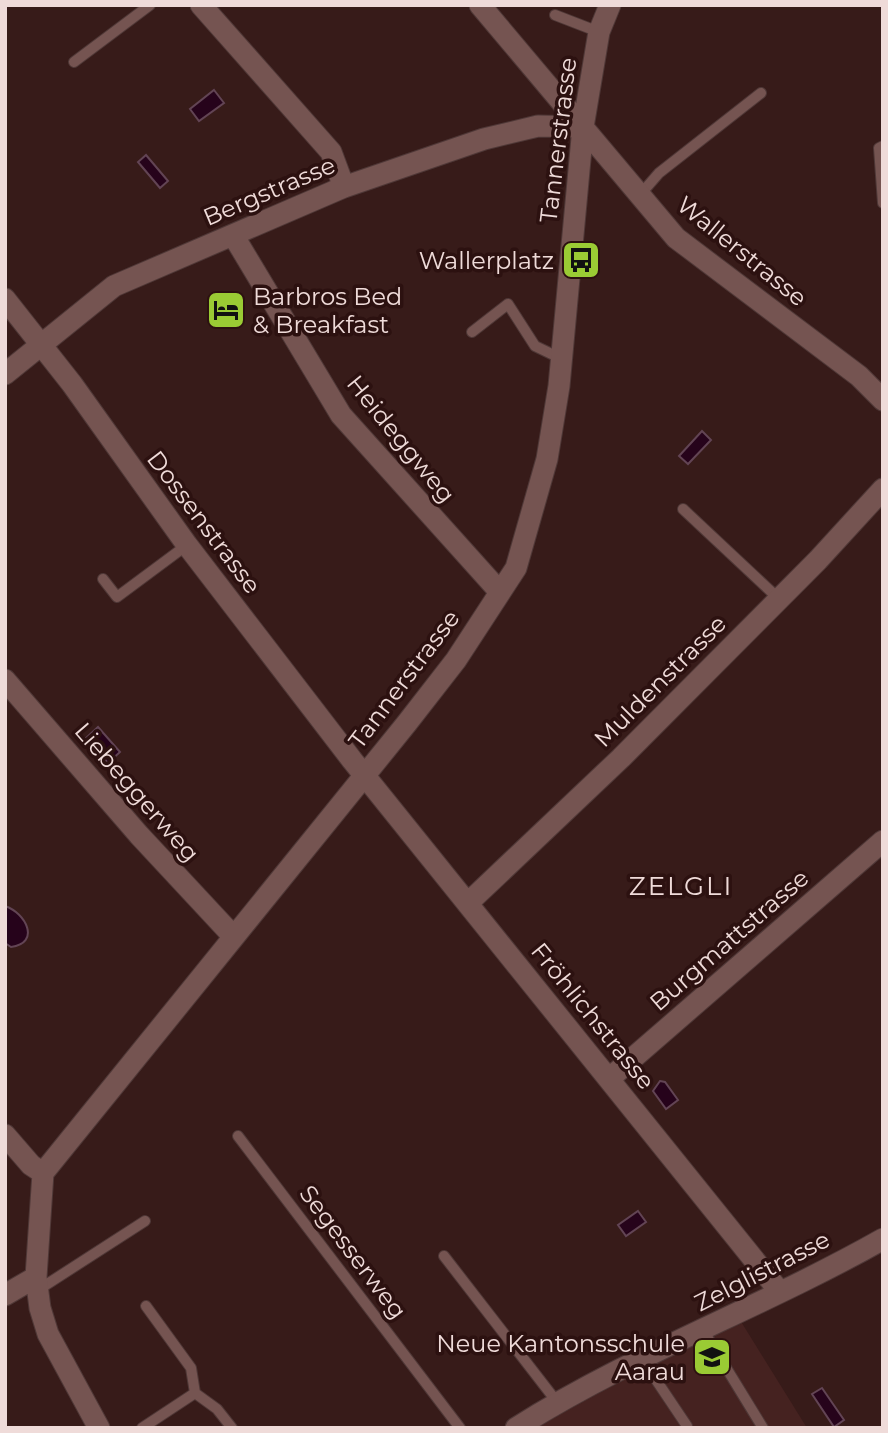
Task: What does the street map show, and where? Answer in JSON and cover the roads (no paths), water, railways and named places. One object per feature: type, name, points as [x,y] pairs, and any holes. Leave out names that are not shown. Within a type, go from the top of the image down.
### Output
[{"type":"street","points":[[201,5],[331,152],[344,187]]},
{"type":"street","name":"Wallerstrasse","points":[[480,5],[676,238],[859,376],[883,400]]},
{"type":"street","name":"Tannerstrasse","points":[[43,1173],[456,660],[516,568],[547,459],[562,359],[583,127],[598,32],[610,5]]},
{"type":"street","name":"Bergstrasse","points":[[5,374],[114,286],[344,187],[484,139],[538,126],[583,127]]},
{"type":"street","name":"Heideggweg","points":[[233,235],[341,415],[500,592]]},
{"type":"street","name":"Dossenstrasse","points":[[5,299],[187,545],[364,774]]},
{"type":"street","name":"Muldenstrasse","points":[[468,903],[621,758],[779,599],[883,489]]},
{"type":"street","name":"Liebeggerweg","points":[[8,689],[233,936]]},
{"type":"street","name":"Fröhlichstrasse","points":[[364,774],[780,1292]]},
{"type":"street","name":"Burgmattstrasse","points":[[610,1078],[883,841]]},
{"type":"street","points":[[5,1135],[31,1165],[43,1173],[37,1284],[48,1334],[99,1428]]},
{"type":"street","name":"Zelglistrasse","points":[[516,1428],[557,1402],[642,1359],[881,1244]]},
{"type":"street","points":[[5,1295],[37,1284]]},
{"type":"lane","points":[[74,62],[150,5]]},
{"type":"lane","points":[[555,15],[598,32]]},
{"type":"lane","points":[[639,196],[659,173],[761,93]]},
{"type":"lane","points":[[883,146],[879,148],[883,203]]},
{"type":"lane","points":[[472,332],[508,304],[535,346],[562,359]]},
{"type":"lane","points":[[683,509],[779,599]]},
{"type":"lane","points":[[103,579],[117,597],[187,545]]},
{"type":"lane","name":"Segesserweg","points":[[238,1136],[460,1428]]},
{"type":"lane","points":[[37,1284],[145,1221]]},
{"type":"lane","points":[[444,1256],[557,1402]]},
{"type":"lane","points":[[146,1306],[191,1368],[195,1393],[217,1409],[232,1428]]},
{"type":"lane","points":[[703,1330],[763,1428]]},
{"type":"lane","points":[[642,1359],[687,1426]]},
{"type":"lane","points":[[142,1428],[195,1393]]},
{"type":"place","name":"Wallerplatz","points":[[581,260]]},
{"type":"place","name":"Barbros Bed & Breakfast","points":[[226,310]]},
{"type":"place","name":"Neue Kantonsschule Aarau","points":[[712,1357]]},
{"type":"district","name":"ZELGLI","points":[[681,886]]}]
